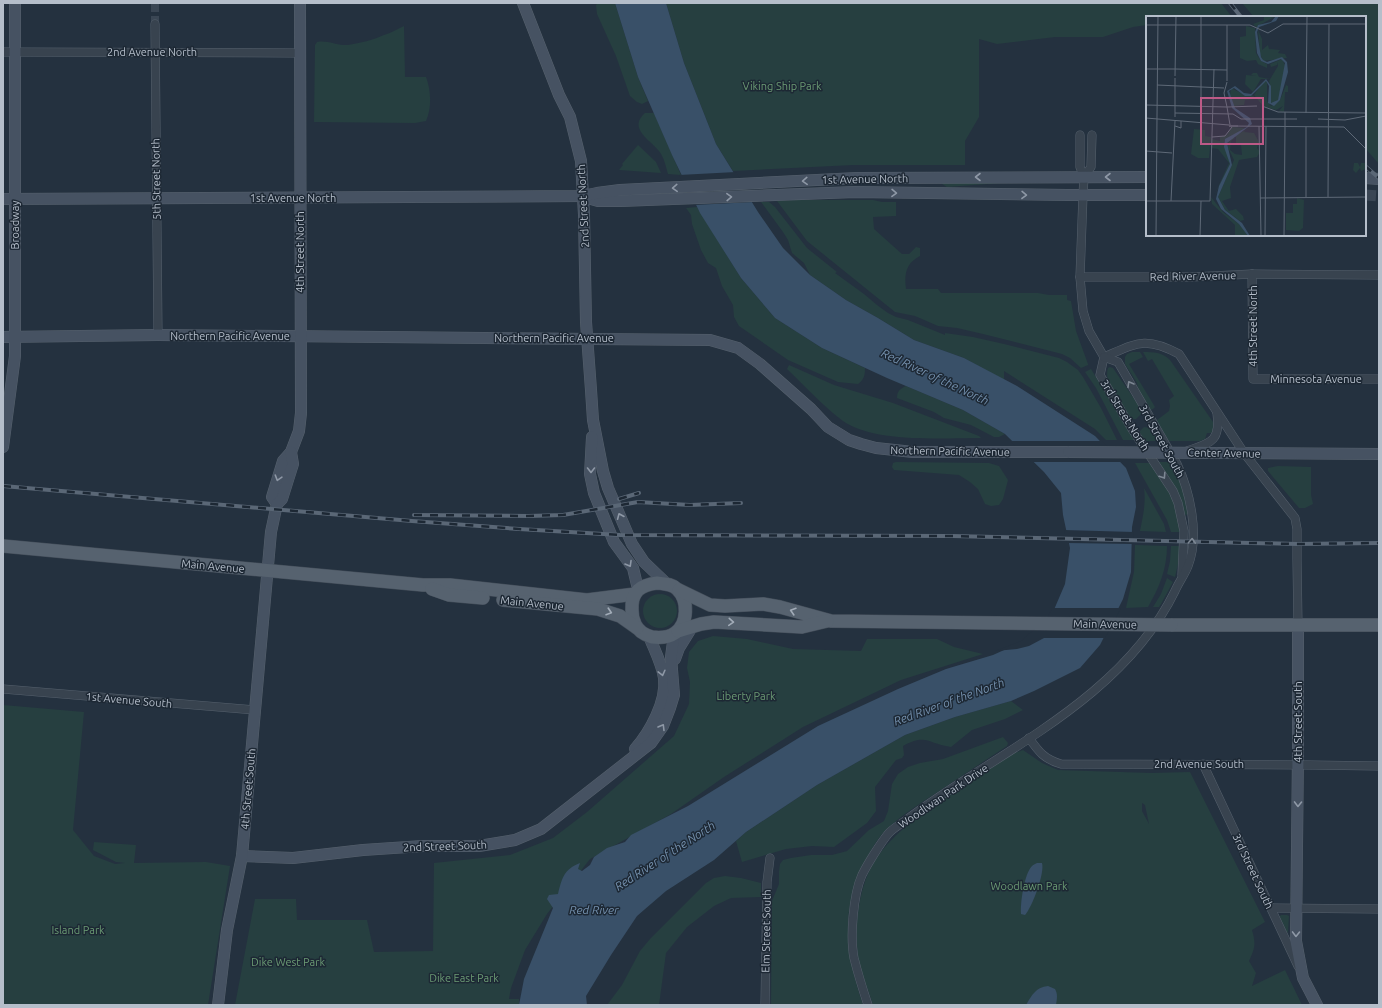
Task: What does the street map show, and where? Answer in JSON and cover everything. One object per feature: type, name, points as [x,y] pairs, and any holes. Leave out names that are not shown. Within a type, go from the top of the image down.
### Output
[{"type":"main road","name":"Main Avenue","points":[[3,546],[423,585],[450,585],[587,600],[636,592]]},
{"type":"main road","points":[[657,583],[667,584],[679,590],[686,607],[682,623],[676,633],[659,638],[649,636],[637,628],[632,616],[632,599],[636,592],[646,584],[657,583]]},
{"type":"main road","name":"Main Avenue","points":[[423,585],[449,595],[598,609],[620,616],[637,628]]},
{"type":"main road","name":"Main Avenue","points":[[679,590],[710,605],[725,606],[762,604],[831,621]]},
{"type":"main road","name":"Main Avenue","points":[[676,633],[692,626],[725,622],[802,626],[831,621],[1298,626],[1379,625]]},
{"type":"street","name":"Broadway","points":[[3,447],[15,356],[15,3]]},
{"type":"street","name":"4th Street North","points":[[268,571],[271,532],[277,504],[282,498],[293,464],[291,452],[299,432],[301,413],[300,3]]},
{"type":"street","name":"2nd Street North","points":[[523,3],[559,95],[570,117],[581,161],[587,339],[593,420],[603,471],[608,488],[632,544],[644,562],[667,584]]},
{"type":"street","name":"5th Street North","points":[[155,24],[158,335]]},
{"type":"street","name":"2nd Avenue North","points":[[3,52],[300,53]]},
{"type":"street","points":[[1080,135],[1080,167],[1084,177],[1082,195],[1080,277],[1082,311],[1089,331],[1104,357],[1138,343],[1152,343],[1164,346],[1179,354],[1244,453]]},
{"type":"street","points":[[1084,177],[1091,167],[1092,135]]},
{"type":"street","name":"1st Avenue North","points":[[620,196],[858,178],[1146,177]]},
{"type":"street","points":[[1366,178],[1379,179]]},
{"type":"street","name":"1st Avenue North","points":[[3,199],[583,196],[597,193],[620,196],[855,192],[1146,195]]},
{"type":"street","name":"4th Street North","points":[[1252,274],[1253,379]]},
{"type":"street","name":"Red River Avenue","points":[[1080,277],[1192,277],[1252,274],[1379,275]]},
{"type":"street","name":"Northern Pacific Avenue","points":[[3,337],[158,335],[710,340],[738,348],[760,364],[811,409],[828,427],[849,440],[861,444],[882,449],[913,452],[1069,452]]},
{"type":"street","name":"3rd Street South","points":[[1030,738],[1078,704],[1103,683],[1143,641],[1163,612],[1188,566],[1192,546],[1193,528],[1191,506],[1187,489],[1177,464],[1118,362],[1104,357]]},
{"type":"street","name":"3rd Street North","points":[[1104,357],[1100,375],[1132,429],[1173,491],[1178,503],[1184,531],[1181,578]]},
{"type":"street","name":"Minnesota Avenue","points":[[1253,379],[1379,379]]},
{"type":"street","points":[[1180,453],[1210,443],[1217,430],[1217,412]]},
{"type":"street","name":"2nd Street North","points":[[593,420],[590,474],[594,493],[614,542],[633,568],[636,592]]},
{"type":"street","name":"Center Avenue","points":[[1069,452],[1379,454]]},
{"type":"street","name":"4th Street South","points":[[1244,453],[1295,518],[1297,529],[1298,765],[1296,941],[1303,978],[1317,1005]]},
{"type":"street","name":"4th Street South","points":[[218,1005],[227,930],[242,856],[268,571]]},
{"type":"street","points":[[672,673],[679,648],[692,626]]},
{"type":"street","name":"2nd Street South","points":[[242,856],[293,858],[416,846],[479,846],[515,840],[541,829],[651,742],[663,726],[674,694],[671,657],[676,633]]},
{"type":"street","name":"2nd Street South","points":[[624,763],[644,739],[662,700],[664,678],[649,636]]},
{"type":"street","name":"1st Avenue South","points":[[3,689],[255,710]]},
{"type":"street","name":"2nd Avenue South","points":[[1030,738],[1042,755],[1050,761],[1061,764],[1379,766]]},
{"type":"street","name":"Woodlwan Park Drive","points":[[868,1005],[854,956],[853,935],[855,899],[861,877],[871,859],[889,833],[920,809],[1030,738]]},
{"type":"street","name":"3rd Street South","points":[[1203,764],[1303,978]]},
{"type":"street","name":"Elm Street South","points":[[765,1005],[767,882],[770,858]]},
{"type":"street","points":[[1271,908],[1379,909]]},
{"type":"green space","points":[[598,3],[615,3],[638,77],[648,101],[642,104],[630,96],[616,56],[597,14],[596,5]]},
{"type":"green space","name":"Viking Ship Park","points":[[666,3],[1221,3],[1231,16],[1146,16],[1146,25],[1133,27],[1103,37],[1055,37],[997,44],[979,39],[979,117],[965,141],[965,165],[853,165],[733,171],[716,144],[684,63]]},
{"type":"green space","points":[[1242,3],[1379,3],[1379,164],[1366,149],[1366,16],[1253,16]]},
{"type":"green space","points":[[404,26],[405,77],[426,77],[430,99],[426,121],[415,123],[314,122],[315,45],[317,42],[348,45],[375,38]]},
{"type":"green space","points":[[645,113],[654,113],[681,175],[668,174],[661,153],[646,138],[639,128],[640,118]]},
{"type":"green space","points":[[638,145],[656,162],[661,173],[619,170],[623,165],[622,164]]},
{"type":"green space","points":[[939,182],[1001,182],[1001,183],[947,187]]},
{"type":"green space","points":[[873,200],[882,202],[896,202],[896,216],[873,217],[874,229],[902,254],[909,254],[916,247],[920,248],[920,256],[912,262],[907,270],[905,278],[906,289],[938,289],[941,293],[1038,293],[1049,295],[1067,295],[1067,300],[1071,301],[1076,331],[1088,365],[1081,368],[1070,358],[1062,354],[957,328],[938,326],[915,316],[895,312],[807,241],[777,201]]},
{"type":"green space","points":[[761,202],[769,202],[775,207],[807,248],[837,272],[835,273],[888,313],[945,335],[945,333],[973,337],[1059,358],[1067,362],[1078,370],[1083,377],[1117,440],[1106,440],[1095,429],[1004,371],[1004,380],[964,358],[914,340],[846,300],[810,275],[804,263],[792,253],[788,240]]},
{"type":"green space","points":[[697,207],[741,278],[775,318],[822,348],[865,368],[862,381],[858,384],[838,382],[788,360],[739,326],[734,317],[733,305],[722,286],[716,268],[708,263],[701,250],[692,224],[691,215],[686,208]]},
{"type":"green space","points":[[1132,352],[1140,352],[1143,357],[1129,364],[1155,407],[1153,409],[1150,410],[1139,392],[1137,383],[1125,364],[1125,357],[1127,354]]},
{"type":"green space","points":[[1143,352],[1154,352],[1161,354],[1170,360],[1213,422],[1213,433],[1207,433],[1205,439],[1200,441],[1169,441],[1157,420],[1169,411],[1169,400],[1174,396],[1152,359],[1148,361]]},
{"type":"green space","points":[[789,365],[834,385],[893,403],[981,438],[909,438],[872,433],[856,428],[843,421],[821,402],[787,369]]},
{"type":"green space","points":[[1108,368],[1113,368],[1141,409],[1141,414],[1136,419],[1132,419],[1128,415],[1113,393],[1107,374]]},
{"type":"green space","points":[[1091,369],[1134,440],[1123,440],[1096,388],[1085,372]]},
{"type":"green space","points":[[906,386],[963,410],[1005,434],[999,437],[994,437],[971,425],[944,418],[934,412],[897,398],[899,390]]},
{"type":"green space","points":[[1144,427],[1151,428],[1160,441],[1144,441],[1140,435],[1140,431]]},
{"type":"green space","points":[[1158,462],[1173,462],[1183,484],[1189,514],[1185,515],[1180,500]]},
{"type":"green space","points":[[893,463],[989,463],[999,466],[1008,480],[1003,499],[999,505],[991,506],[985,504],[978,489],[959,475],[894,470],[892,467]]},
{"type":"green space","points":[[1135,463],[1151,463],[1167,487],[1177,510],[1180,532],[1171,532],[1167,520]]},
{"type":"green space","points":[[1278,466],[1311,467],[1311,495],[1313,504],[1305,508],[1299,508],[1268,471],[1268,468]]},
{"type":"green space","points":[[1144,488],[1164,524],[1166,532],[1140,531],[1145,494]]},
{"type":"green space","points":[[1135,545],[1167,546],[1166,563],[1156,593],[1148,607],[1126,608],[1134,572]]},
{"type":"green space","points":[[1171,546],[1180,546],[1180,556],[1175,577],[1167,574]]},
{"type":"green space","points":[[1167,578],[1173,582],[1159,607],[1153,607],[1161,594]]},
{"type":"green space","points":[[657,594],[663,594],[667,595],[674,601],[677,611],[676,618],[670,625],[663,628],[657,628],[653,627],[646,621],[643,614],[643,608],[644,604],[650,597]]},
{"type":"green space","name":"Liberty Park","points":[[713,636],[747,639],[793,649],[861,651],[867,639],[937,639],[954,647],[983,654],[901,680],[803,727],[724,777],[671,814],[590,859],[547,914],[525,950],[511,988],[509,999],[519,999],[519,1005],[235,1005],[255,899],[296,899],[297,920],[367,920],[374,952],[433,951],[434,863],[510,855],[553,838],[587,812],[674,736],[689,704],[690,682],[687,668],[689,652],[698,641]]},
{"type":"green space","points":[[1011,701],[1023,710],[1005,719],[972,730],[951,747],[943,746],[927,740],[917,740],[903,746],[904,755],[902,758],[896,760],[875,787],[876,811],[867,823],[834,847],[812,846],[786,849],[742,862],[736,841],[746,832],[817,785],[905,735],[955,717]]},
{"type":"green space","name":"Island Park","points":[[3,705],[84,712],[73,830],[94,856],[115,864],[125,863],[116,862],[93,850],[94,842],[136,845],[134,863],[206,862],[230,866],[208,1005],[3,1005]]},
{"type":"green space","points":[[1003,737],[1008,743],[1007,746],[903,815],[876,842],[864,864],[856,882],[848,917],[850,952],[857,987],[863,1005],[771,1005],[772,901],[779,884],[780,864],[783,860],[811,855],[832,855],[847,851],[869,830],[884,821],[888,811],[892,784],[898,774],[908,767],[920,763],[943,759]]},
{"type":"green space","name":"Woodlawn Park","points":[[1023,750],[1042,763],[1058,770],[1151,773],[1190,772],[1265,922],[1252,930],[1254,946],[1253,953],[1249,961],[1256,973],[1252,986],[1285,970],[1302,1005],[873,1005],[860,967],[857,944],[857,919],[859,906],[865,880],[870,869],[883,849],[900,832],[929,810],[1012,754]],"holes":[[[1142,803],[1145,805],[1149,824],[1142,811]]]},
{"type":"green space","points":[[725,876],[761,883],[761,897],[731,898],[714,906],[687,927],[666,953],[659,1005],[607,1005],[622,985],[640,951],[650,939],[706,883],[714,878]]},
{"type":"green space","points":[[1281,915],[1289,916],[1287,933],[1279,917]]},
{"type":"water","name":"Red River","points":[[615,3],[666,3],[684,63],[716,144],[758,212],[783,248],[810,275],[846,300],[914,340],[964,358],[1017,386],[1095,436],[1126,468],[1135,491],[1136,507],[1132,527],[1131,572],[1123,599],[1100,645],[1080,668],[1011,701],[955,717],[905,735],[817,785],[746,832],[714,860],[666,891],[637,916],[586,996],[587,1005],[519,1005],[524,979],[553,908],[547,899],[549,895],[558,894],[562,879],[570,868],[580,863],[578,869],[582,871],[590,865],[594,857],[607,848],[625,842],[631,835],[688,806],[818,726],[898,689],[946,669],[993,655],[1022,642],[1050,619],[1065,584],[1070,548],[1063,515],[1061,493],[1044,472],[1005,434],[963,410],[887,378],[822,348],[775,318],[741,278],[700,213],[672,155],[638,77]]},
{"type":"water","points":[[1037,863],[1042,863],[1040,882],[1028,911],[1025,915],[1021,914],[1021,903],[1027,875],[1032,866]]},
{"type":"water","points":[[1048,986],[1056,991],[1056,1005],[1026,1005],[1037,990]]},
{"type":"pier","points":[[736,172],[754,202],[694,205],[679,175]]},
{"type":"pier","points":[[1010,441],[1102,441],[1123,462],[1031,462]]},
{"type":"pier","points":[[1064,530],[1134,532],[1133,544],[1067,543]]},
{"type":"pier","points":[[1052,608],[1121,608],[1105,638],[1044,638],[1029,646],[1017,649],[995,651],[1021,641],[1048,617]]},
{"type":"tunnel","points":[[155,3],[155,24]]},
{"type":"tunnel","points":[[1366,195],[1379,196]]},
{"type":"railway","points":[[1230,3],[1240,16]]},
{"type":"railway","points":[[1366,167],[1379,178]]},
{"type":"railway","points":[[3,486],[412,521],[620,535],[952,536],[1297,544],[1379,543]]},
{"type":"railway","points":[[619,499],[639,493]]},
{"type":"railway","points":[[414,515],[563,515],[638,502],[690,505],[741,503]]},
{"type":"water label","name":"Red River of the North","points":[[935,377]]},
{"type":"water label","name":"Red River of the North","points":[[949,702]]},
{"type":"water label","name":"Red River of the North","points":[[665,856]]},
{"type":"park label","name":"Dike West Park","points":[[288,962]]},
{"type":"park label","name":"Dike East Park","points":[[464,978]]}]
